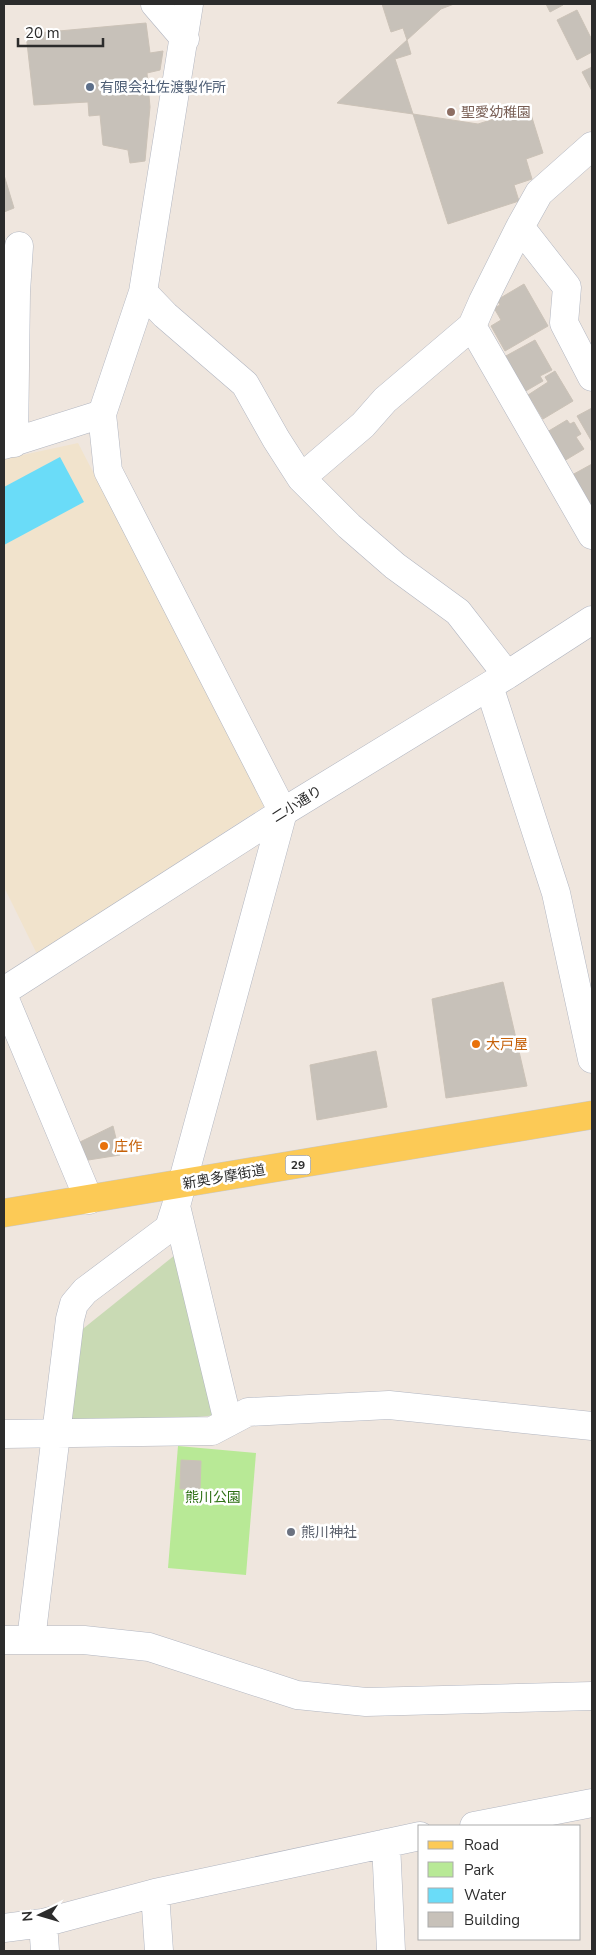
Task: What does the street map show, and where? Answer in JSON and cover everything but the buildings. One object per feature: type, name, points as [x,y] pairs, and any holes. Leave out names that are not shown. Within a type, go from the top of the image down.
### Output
[{"type":"main road","name":"新奥多摩街道","points":[[4,1213],[89,1200],[179,1195],[592,1115]]},
{"type":"street","points":[[154,4],[185,39]]},
{"type":"street","points":[[31,1640],[70,1318],[74,1304],[85,1291],[169,1228],[283,812],[108,471],[102,414],[143,292],[190,4]]},
{"type":"street","points":[[301,478],[363,425],[384,400],[472,326],[482,301],[520,227],[540,193],[592,146]]},
{"type":"street","points":[[520,227],[567,287],[564,322],[592,377]]},
{"type":"street","points":[[19,246],[9,444],[102,414]]},
{"type":"street","points":[[143,292],[165,315],[245,384],[276,439],[301,478],[349,526],[389,561],[458,612],[498,680],[556,893],[592,1058]]},
{"type":"street","points":[[472,326],[592,535]]},
{"type":"street","name":"二小通り","points":[[4,991],[283,812],[498,680],[588,628]]},
{"type":"street","points":[[4,997],[89,1200]]},
{"type":"street","points":[[179,1195],[228,1422]]},
{"type":"street","points":[[4,1434],[212,1431],[248,1412],[389,1405],[592,1426]]},
{"type":"street","points":[[4,1640],[84,1640],[150,1647],[297,1694],[366,1702],[592,1696]]},
{"type":"street","points":[[479,1825],[592,1803]]},
{"type":"street","points":[[4,1928],[43,1923],[155,1892],[418,1836]]},
{"type":"street","points":[[386,1843],[391,1951]]},
{"type":"street","points":[[155,1892],[159,1951]]},
{"type":"street","points":[[43,1923],[45,1951]]},
{"type":"shaded area","points":[[78,443],[266,805],[37,954],[4,887],[4,459]]},
{"type":"green space","points":[[175,1255],[218,1415],[69,1429],[79,1332]]},
{"type":"green space","name":"熊川公園","points":[[178,1446],[256,1453],[246,1575],[168,1568]]},
{"type":"water","points":[[60,457],[84,502],[4,545],[4,487]]},
{"type":"place","name":"有限会社佐渡製作所","points":[[90,87]]},
{"type":"place","name":"聖愛幼稚園","points":[[451,112]]},
{"type":"place","name":"大戸屋","points":[[476,1044]]},
{"type":"place","name":"庄作","points":[[104,1146]]},
{"type":"place","name":"熊川神社","points":[[291,1532]]}]
